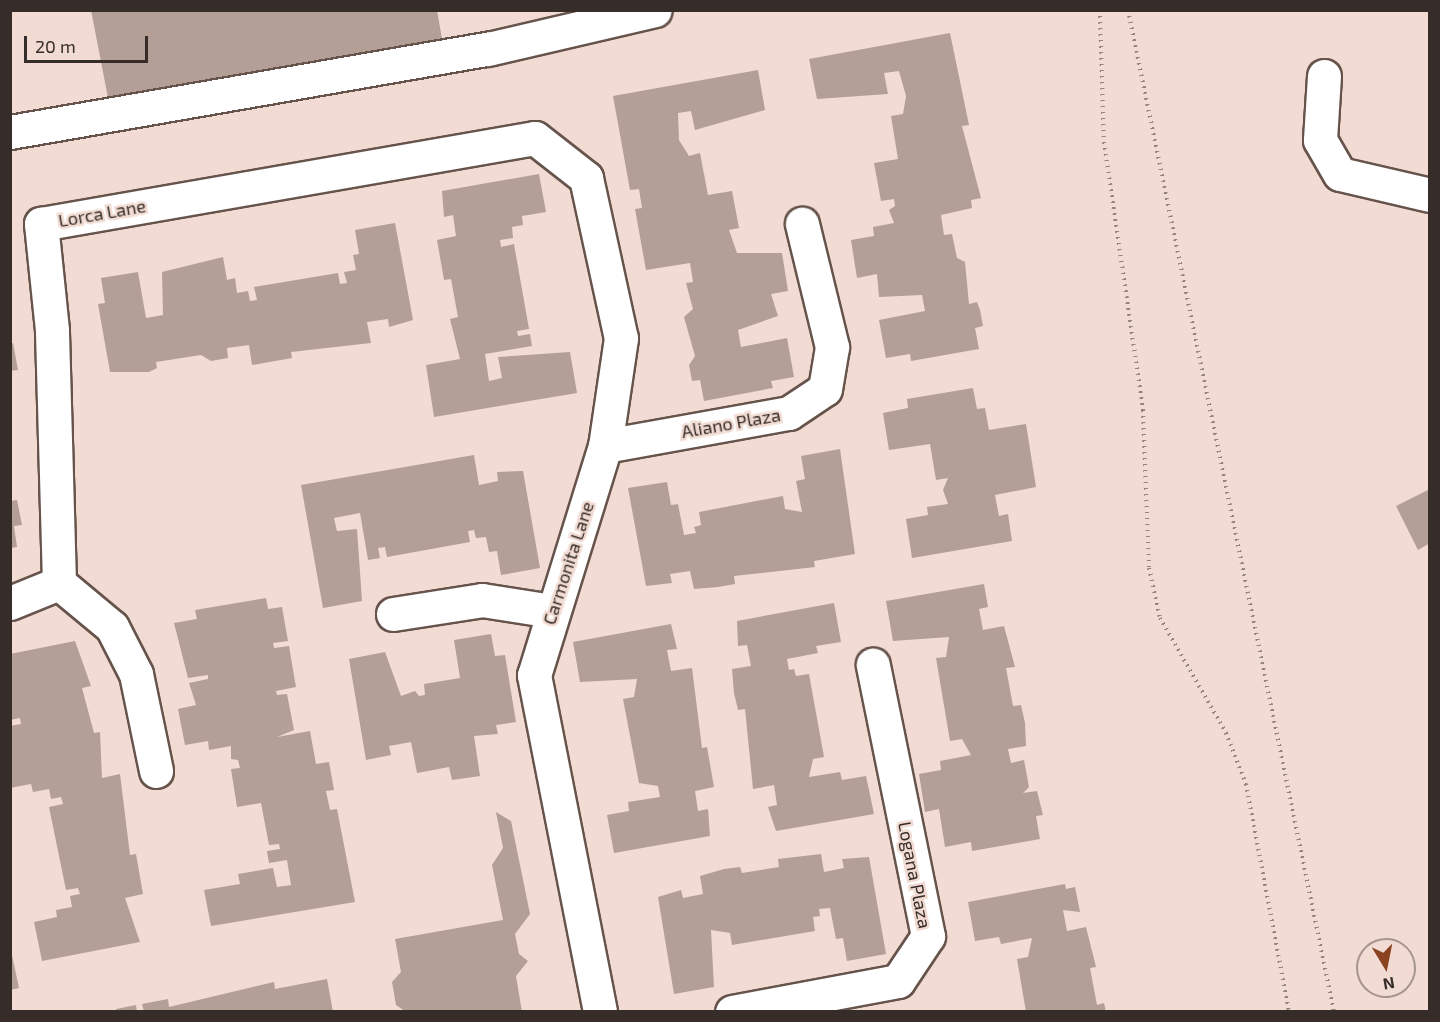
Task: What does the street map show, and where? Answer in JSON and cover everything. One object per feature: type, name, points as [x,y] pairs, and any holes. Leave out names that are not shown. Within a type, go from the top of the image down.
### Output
[{"type":"street","points":[[10,132],[488,49],[655,10]]},
{"type":"street","points":[[1324,76],[1320,140],[1340,174],[1430,195]]},
{"type":"street","name":"Carmonita Lane","points":[[535,138],[586,178],[621,338],[605,446],[534,675],[600,1011]]},
{"type":"street","name":"Lorca Lane","points":[[59,583],[52,330],[40,224],[535,138]]},
{"type":"street","name":"Aliano Plaza","points":[[605,446],[789,413],[825,388],[832,347],[802,224]]},
{"type":"street","points":[[10,603],[59,583],[112,627],[136,674],[156,771]]},
{"type":"street","points":[[393,614],[482,600],[552,611]]},
{"type":"street","name":"Logana Plaza","points":[[732,1011],[898,981],[928,936],[873,664]]},
{"type":"path","points":[[1100,10],[1104,142],[1143,410],[1149,568],[1160,618],[1226,733],[1246,784],[1289,1011]]},
{"type":"path","points":[[1128,10],[1334,1011]]},
{"type":"building","points":[[91,10],[437,10],[442,39],[108,98]]},
{"type":"building","points":[[950,33],[969,125],[962,126],[981,198],[971,200],[972,208],[941,215],[944,235],[952,234],[957,258],[965,262],[969,304],[977,302],[980,310],[983,326],[975,328],[979,349],[911,361],[910,354],[886,358],[879,320],[925,311],[922,295],[879,297],[877,274],[857,278],[851,240],[874,236],[873,227],[894,223],[889,210],[895,206],[894,199],[881,201],[874,163],[898,159],[891,116],[903,114],[906,96],[899,71],[884,73],[888,94],[817,99],[809,59]]},
{"type":"building","points":[[758,70],[765,110],[695,130],[691,111],[678,113],[679,140],[689,156],[700,153],[708,195],[732,191],[739,228],[729,230],[737,253],[782,253],[788,291],[771,294],[778,316],[738,330],[741,347],[787,338],[794,377],[771,381],[773,388],[704,401],[700,380],[692,381],[689,365],[695,356],[684,317],[693,309],[686,283],[693,282],[690,263],[646,270],[635,209],[642,208],[639,189],[630,190],[613,96]]},
{"type":"building","points":[[539,174],[546,212],[522,216],[523,225],[512,227],[513,238],[500,240],[501,247],[514,244],[529,329],[517,331],[518,336],[530,334],[532,346],[485,354],[489,381],[502,378],[498,357],[570,352],[577,393],[434,417],[426,365],[460,359],[450,319],[458,317],[451,279],[444,280],[437,240],[456,236],[453,215],[444,217],[442,191]]},
{"type":"building","points":[[395,223],[413,320],[389,327],[388,319],[367,322],[371,343],[291,352],[292,358],[252,365],[249,345],[227,348],[228,358],[211,361],[201,355],[156,362],[157,368],[149,372],[110,372],[98,304],[105,303],[101,278],[138,272],[146,318],[163,315],[162,272],[223,257],[227,280],[235,278],[237,293],[248,291],[250,301],[257,300],[254,287],[338,273],[340,284],[347,283],[344,272],[356,270],[353,255],[359,254],[355,230]]},
{"type":"building","points":[[13,343],[18,370],[10,371],[10,344]]},
{"type":"building","points":[[973,388],[977,409],[985,408],[989,430],[1026,424],[1036,487],[995,495],[999,516],[1008,514],[1012,541],[912,558],[906,519],[928,515],[927,507],[948,504],[943,490],[948,478],[936,480],[930,444],[889,450],[883,413],[908,408],[907,399]]},
{"type":"building","points":[[840,449],[855,554],[814,561],[815,567],[734,576],[735,584],[718,587],[694,589],[690,571],[670,574],[672,583],[646,586],[628,488],[667,482],[671,505],[678,504],[684,535],[696,533],[694,527],[701,525],[699,512],[783,496],[785,509],[802,512],[796,481],[805,479],[801,456]]},
{"type":"building","points":[[474,455],[479,485],[498,481],[497,472],[523,471],[540,568],[501,575],[497,551],[489,552],[486,537],[476,538],[474,530],[468,531],[470,542],[387,557],[385,547],[378,548],[380,558],[368,560],[360,513],[334,518],[337,531],[357,529],[362,601],[323,608],[301,485]]},
{"type":"building","points":[[1430,489],[1430,543],[1418,550],[1396,506]]},
{"type":"building","points":[[17,500],[22,525],[14,526],[17,547],[10,548],[10,501]]},
{"type":"building","points":[[984,584],[988,607],[979,609],[983,630],[1004,626],[1015,667],[1006,668],[1013,706],[1021,705],[1025,723],[1026,746],[1008,749],[1011,763],[1024,760],[1029,787],[1023,793],[1037,791],[1043,815],[1036,816],[1040,839],[972,851],[971,842],[945,847],[939,809],[925,812],[919,774],[941,770],[940,761],[971,755],[962,739],[950,741],[936,658],[946,657],[949,637],[893,641],[886,601]]},
{"type":"building","points":[[266,598],[268,609],[282,607],[288,641],[273,643],[274,648],[289,646],[296,687],[276,691],[277,695],[287,694],[294,730],[277,737],[310,731],[316,764],[329,762],[334,790],[326,791],[330,810],[337,809],[355,902],[211,926],[204,890],[240,884],[238,874],[273,868],[277,887],[291,885],[287,860],[269,863],[267,851],[280,849],[279,844],[269,845],[261,803],[237,807],[231,769],[240,768],[238,760],[231,759],[231,746],[209,750],[208,741],[185,745],[178,709],[196,705],[189,683],[208,679],[208,675],[188,678],[174,623],[197,619],[195,610]]},
{"type":"building","points":[[834,603],[841,642],[816,646],[818,653],[787,659],[789,670],[794,669],[796,676],[809,674],[824,757],[813,759],[809,777],[840,772],[842,780],[866,776],[874,814],[776,831],[768,807],[777,805],[774,785],[753,789],[745,709],[738,710],[734,693],[732,669],[751,666],[747,645],[738,646],[737,621]]},
{"type":"building","points":[[671,624],[677,649],[667,650],[671,671],[692,668],[702,748],[707,747],[714,787],[695,791],[698,811],[708,809],[710,836],[614,853],[607,815],[629,811],[628,802],[660,797],[658,786],[639,783],[623,699],[634,697],[637,679],[580,682],[573,642]]},
{"type":"building","points":[[491,634],[495,656],[505,655],[516,722],[496,725],[498,734],[474,736],[480,776],[452,780],[449,767],[417,773],[411,742],[389,746],[391,755],[366,760],[349,659],[385,652],[401,696],[415,691],[419,696],[425,695],[424,684],[460,678],[454,640]]},
{"type":"building","points":[[75,641],[91,686],[82,688],[94,733],[100,732],[102,778],[120,774],[130,855],[136,854],[143,894],[125,898],[140,942],[42,961],[34,922],[57,917],[56,910],[72,907],[70,896],[80,894],[78,888],[66,890],[49,807],[63,804],[61,797],[51,799],[49,789],[33,792],[31,784],[10,788],[10,726],[21,724],[20,718],[10,720],[10,654]]},
{"type":"building","points":[[496,812],[511,821],[530,914],[515,934],[519,954],[528,961],[516,976],[522,1012],[406,1012],[396,1005],[392,982],[401,972],[395,939],[503,920],[492,865],[503,848]]},
{"type":"building","points":[[821,854],[824,872],[844,868],[842,859],[869,857],[886,954],[847,961],[843,938],[836,939],[830,908],[819,909],[820,916],[813,917],[815,931],[732,945],[730,933],[711,930],[714,987],[674,994],[658,897],[681,890],[683,898],[703,894],[700,876],[724,869],[740,867],[742,873],[779,867],[778,859]]},
{"type":"building","points":[[1065,884],[1066,889],[1075,887],[1080,912],[1063,910],[1067,931],[1086,927],[1096,967],[1090,968],[1097,1005],[1104,1003],[1106,1012],[1026,1012],[1017,959],[1028,957],[1032,938],[1001,944],[999,937],[975,941],[968,902]]},
{"type":"building","points":[[10,946],[19,988],[10,990]]},
{"type":"building","points":[[327,979],[333,1012],[144,1012],[142,1004],[168,999],[169,1007],[274,982],[275,989]]},
{"type":"building","points":[[136,1005],[137,1012],[117,1012],[116,1009]]}]
